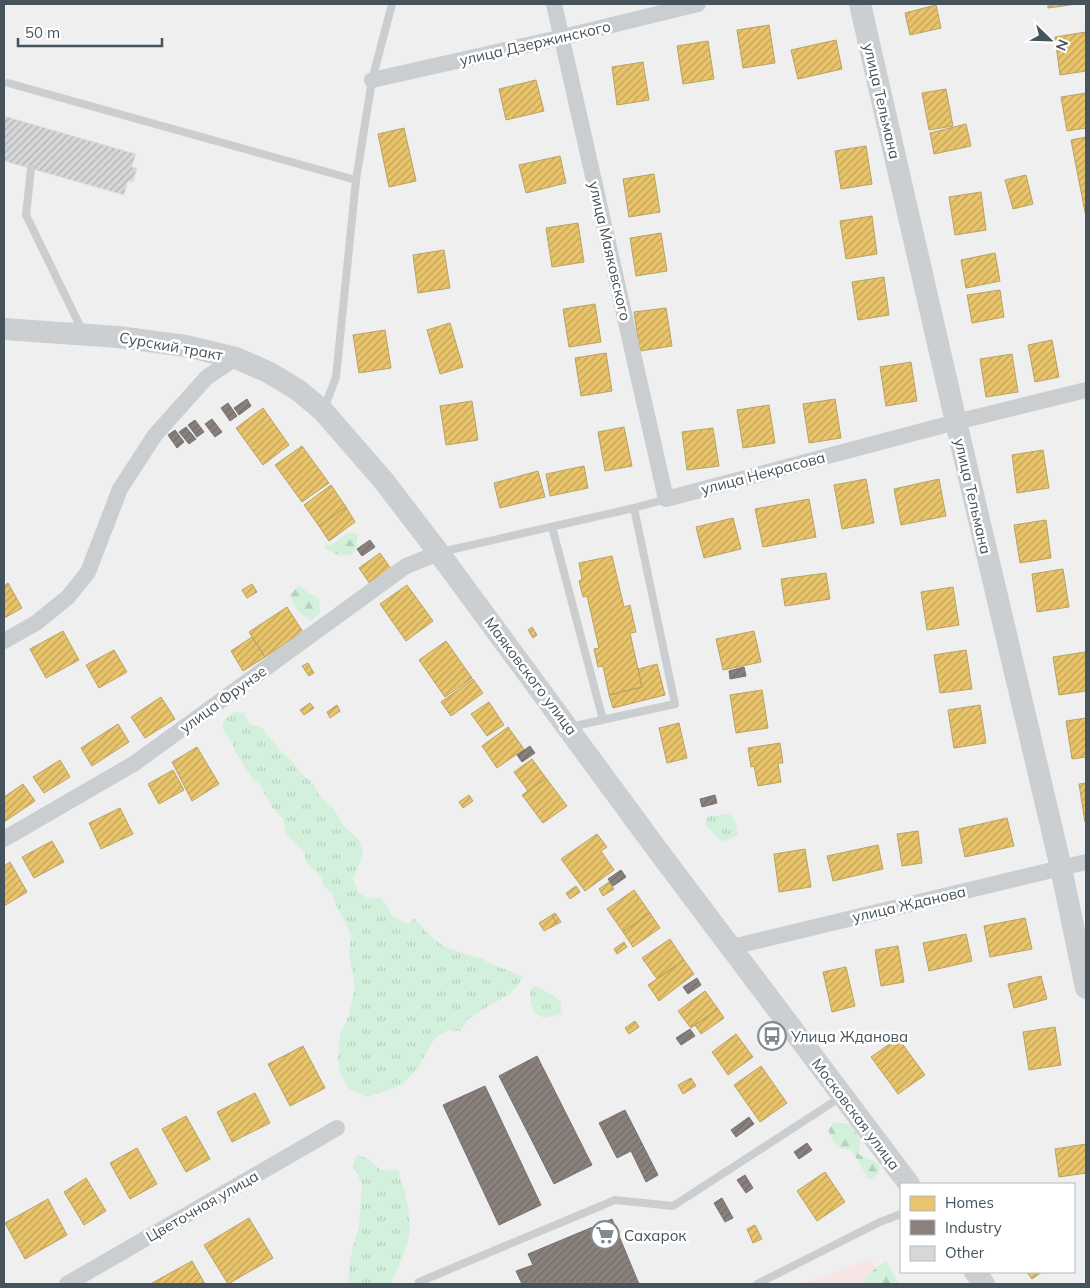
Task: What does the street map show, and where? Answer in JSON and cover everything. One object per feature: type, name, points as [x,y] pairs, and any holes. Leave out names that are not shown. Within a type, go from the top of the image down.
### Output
[{"type":"street","name":"улица Маяковского","points":[[554,4],[666,499]]},
{"type":"street","name":"улица Дзержинского","points":[[372,80],[698,4]]},
{"type":"street","name":"улица Тельмана","points":[[860,4],[1061,868],[1086,988]]},
{"type":"street","name":"Сурский тракт","points":[[4,329],[118,337],[176,345],[236,358],[268,372],[323,411]]},
{"type":"street","points":[[4,641],[36,623],[68,597],[88,572],[120,489],[155,435],[207,377],[236,358]]},
{"type":"street","name":"улица Некрасова","points":[[666,499],[956,422],[1086,390]]},
{"type":"street","name":"Маяковского улица","points":[[323,411],[383,480],[439,553],[656,848],[732,947]]},
{"type":"street","name":"улица Фрунзе","points":[[4,839],[135,763],[406,566],[439,553]]},
{"type":"street","name":"улица Жданова","points":[[732,947],[1086,862]]},
{"type":"street","name":"Московская улица","points":[[732,947],[908,1183]]},
{"type":"street","name":"Цветочная улица","points":[[67,1284],[336,1128]]},
{"type":"street","points":[[976,1273],[984,1284]]},
{"type":"lane","points":[[323,411],[336,377],[356,180],[372,80],[392,4]]},
{"type":"lane","points":[[8,83],[356,180]]},
{"type":"lane","points":[[31,169],[26,215],[84,334]]},
{"type":"lane","name":"улица Некрасова","points":[[439,553],[666,499]]},
{"type":"lane","points":[[569,728],[675,704],[634,508]]},
{"type":"lane","points":[[552,527],[603,720]]},
{"type":"lane","points":[[419,1282],[615,1200],[673,1206],[843,1096]]},
{"type":"lane","points":[[757,1284],[880,1222],[900,1214]]},
{"type":"shaded area","points":[[870,1259],[889,1284],[802,1284]]},
{"type":"green space","points":[[349,532],[357,534],[357,548],[351,555],[341,556],[326,549],[325,546],[334,543]]},
{"type":"green space","points":[[299,585],[308,593],[319,598],[320,612],[311,621],[298,612],[290,595]]},
{"type":"green space","points":[[234,712],[244,713],[249,724],[261,727],[302,774],[313,783],[318,794],[333,808],[344,826],[360,841],[363,853],[353,879],[358,892],[368,899],[380,897],[392,916],[409,924],[414,918],[429,935],[443,946],[483,959],[494,966],[523,977],[509,995],[468,1019],[460,1031],[448,1030],[435,1038],[417,1069],[402,1085],[367,1097],[350,1090],[340,1074],[338,1059],[340,1034],[349,1015],[355,987],[349,954],[351,935],[332,893],[324,887],[321,877],[306,862],[304,852],[287,835],[283,819],[273,808],[259,784],[253,779],[222,728],[224,720]]},
{"type":"green space","points":[[730,813],[735,822],[738,835],[722,842],[705,824],[708,815],[717,816]]},
{"type":"green space","points":[[535,986],[551,994],[561,1002],[562,1014],[544,1018],[534,1012],[530,990]]},
{"type":"green space","points":[[834,1122],[850,1124],[859,1138],[858,1154],[879,1164],[879,1174],[869,1180],[852,1151],[837,1147],[828,1130]]},
{"type":"green space","points":[[357,1154],[370,1160],[381,1171],[398,1170],[404,1191],[409,1213],[410,1228],[408,1242],[390,1284],[348,1284],[350,1259],[359,1226],[362,1184],[353,1166]]},
{"type":"green space","points":[[886,1261],[899,1284],[864,1284],[867,1275]]},
{"type":"building: Homes","points":[[1048,4],[1077,4],[1048,8]]},
{"type":"building: Homes","points":[[936,5],[941,28],[910,35],[905,13]]},
{"type":"building: Homes","points":[[769,25],[775,63],[743,68],[737,30]]},
{"type":"building: Homes","points":[[1086,32],[1086,71],[1060,75],[1055,37]]},
{"type":"building: Homes","points":[[836,40],[842,69],[798,79],[791,50]]},
{"type":"building: Homes","points":[[708,41],[714,79],[683,84],[677,46]]},
{"type":"building: Homes","points":[[643,62],[649,100],[617,105],[612,67]]},
{"type":"building: Homes","points":[[536,80],[544,111],[506,120],[499,89]]},
{"type":"building: Homes","points":[[946,89],[953,126],[929,130],[922,93]]},
{"type":"building: Homes","points":[[1086,93],[1086,128],[1067,131],[1061,97]]},
{"type":"building: Homes","points":[[966,124],[971,146],[934,154],[930,133]]},
{"type":"building: Homes","points":[[404,128],[416,181],[389,187],[378,134]]},
{"type":"building: Homes","points":[[1086,137],[1086,217],[1071,140]]},
{"type":"building: Homes","points":[[866,146],[872,184],[841,189],[835,151]]},
{"type":"building: Homes","points":[[560,156],[566,183],[526,193],[519,165]]},
{"type":"building: Homes","points":[[654,174],[660,212],[629,217],[623,179]]},
{"type":"building: Homes","points":[[1026,175],[1033,204],[1013,209],[1005,180]]},
{"type":"building: Homes","points":[[981,192],[986,230],[955,235],[949,197]]},
{"type":"building: Homes","points":[[872,216],[877,254],[846,259],[840,221]]},
{"type":"building: Homes","points":[[578,223],[584,262],[552,267],[546,228]]},
{"type":"building: Homes","points":[[661,233],[667,271],[636,276],[630,238]]},
{"type":"building: Homes","points":[[444,250],[450,288],[418,293],[413,255]]},
{"type":"building: Homes","points":[[995,253],[1000,281],[966,288],[961,260]]},
{"type":"building: Homes","points":[[884,277],[889,315],[858,320],[852,282]]},
{"type":"building: Homes","points":[[1000,290],[1004,317],[972,323],[967,295]]},
{"type":"building: Homes","points":[[595,304],[601,342],[569,347],[563,309]]},
{"type":"building: Homes","points":[[666,308],[672,346],[640,351],[634,312]]},
{"type":"building: Homes","points":[[450,323],[463,367],[440,374],[427,330]]},
{"type":"building: Homes","points":[[385,330],[391,368],[359,373],[353,335]]},
{"type":"building: Homes","points":[[1052,340],[1059,377],[1035,382],[1028,345]]},
{"type":"building: Homes","points":[[606,353],[612,391],[581,396],[575,358]]},
{"type":"building: Homes","points":[[1012,354],[1018,392],[986,397],[980,359]]},
{"type":"building: Homes","points":[[911,362],[917,401],[886,406],[880,367]]},
{"type":"building: Homes","points":[[835,399],[841,438],[809,443],[803,404]]},
{"type":"building: Homes","points":[[472,401],[478,440],[446,445],[440,406]]},
{"type":"building: Homes","points":[[769,405],[775,443],[743,448],[737,410]]},
{"type":"building: Homes","points":[[263,408],[289,445],[263,465],[236,428]]},
{"type":"building: Homes","points":[[624,427],[632,466],[605,471],[598,432]]},
{"type":"building: Homes","points":[[713,428],[719,466],[687,470],[682,432]]},
{"type":"building: Homes","points":[[302,446],[329,483],[302,502],[275,465]]},
{"type":"building: Homes","points":[[1043,450],[1049,488],[1017,493],[1012,455]]},
{"type":"building: Homes","points":[[584,466],[588,488],[550,496],[546,474]]},
{"type":"building: Homes","points":[[538,471],[545,497],[500,508],[494,483]]},
{"type":"building: Homes","points":[[866,479],[874,523],[842,529],[834,485]]},
{"type":"building: Homes","points":[[939,479],[946,516],[901,525],[894,489]]},
{"type":"building: Homes","points":[[331,485],[346,507],[319,526],[304,505]]},
{"type":"building: Homes","points":[[809,499],[816,537],[763,547],[755,509]]},
{"type":"building: Homes","points":[[346,507],[355,522],[329,541],[319,526]]},
{"type":"building: Homes","points":[[733,518],[741,549],[704,558],[696,527]]},
{"type":"building: Homes","points":[[1046,520],[1051,558],[1020,563],[1014,525]]},
{"type":"building: Homes","points":[[380,553],[391,569],[370,584],[359,568]]},
{"type":"building: Homes","points":[[612,556],[624,607],[630,605],[636,632],[630,633],[642,687],[609,695],[603,666],[598,667],[594,649],[599,648],[587,596],[583,597],[579,581],[582,579],[579,563]]},
{"type":"building: Homes","points":[[1063,569],[1069,607],[1037,612],[1032,574]]},
{"type":"building: Homes","points":[[826,573],[830,599],[785,606],[781,579]]},
{"type":"building: Homes","points":[[8,583],[22,608],[4,618],[4,586]]},
{"type":"building: Homes","points":[[252,584],[257,592],[247,598],[242,590]]},
{"type":"building: Homes","points":[[407,585],[433,621],[406,641],[380,604]]},
{"type":"building: Homes","points":[[953,587],[959,625],[927,630],[921,592]]},
{"type":"building: Homes","points":[[287,607],[303,632],[265,657],[249,632]]},
{"type":"building: Homes","points":[[532,627],[537,635],[533,638],[528,630]]},
{"type":"building: Homes","points":[[63,631],[79,660],[46,678],[30,649]]},
{"type":"building: Homes","points":[[754,631],[761,662],[723,670],[716,639]]},
{"type":"building: Homes","points":[[252,637],[265,657],[243,671],[231,651]]},
{"type":"building: Homes","points":[[446,641],[472,678],[445,697],[419,660]]},
{"type":"building: Homes","points":[[114,650],[127,672],[99,688],[86,665]]},
{"type":"building: Homes","points":[[966,650],[972,689],[940,693],[934,655]]},
{"type":"building: Homes","points":[[1085,652],[1086,691],[1059,695],[1053,657]]},
{"type":"building: Homes","points":[[308,663],[314,673],[309,676],[302,666]]},
{"type":"building: Homes","points":[[657,664],[665,695],[613,708],[609,695],[642,687],[638,669]]},
{"type":"building: Homes","points":[[473,679],[483,693],[451,716],[441,702]]},
{"type":"building: Homes","points":[[762,690],[768,728],[736,733],[730,695]]},
{"type":"building: Homes","points":[[161,697],[175,719],[145,738],[131,717]]},
{"type":"building: Homes","points":[[489,702],[504,725],[487,736],[471,714]]},
{"type":"building: Homes","points":[[310,703],[314,708],[304,715],[300,710]]},
{"type":"building: Homes","points":[[337,705],[340,711],[330,718],[327,712]]},
{"type":"building: Homes","points":[[980,705],[986,743],[954,748],[948,710]]},
{"type":"building: Homes","points":[[1086,718],[1086,757],[1072,759],[1066,721]]},
{"type":"building: Homes","points":[[679,723],[687,758],[667,763],[659,728]]},
{"type":"building: Homes","points":[[118,724],[129,742],[92,766],[81,748]]},
{"type":"building: Homes","points":[[508,727],[524,749],[497,768],[482,746]]},
{"type":"building: Homes","points":[[780,743],[783,763],[778,763],[781,782],[758,786],[754,766],[751,767],[748,748]]},
{"type":"building: Homes","points":[[197,747],[219,784],[192,801],[172,762]]},
{"type":"building: Homes","points":[[532,759],[546,778],[528,791],[514,772]]},
{"type":"building: Homes","points":[[60,760],[70,777],[44,793],[33,777]]},
{"type":"building: Homes","points":[[173,770],[184,790],[159,804],[148,784]]},
{"type":"building: Homes","points":[[546,778],[567,806],[543,823],[522,795]]},
{"type":"building: Homes","points":[[1086,783],[1086,822],[1085,822],[1079,784]]},
{"type":"building: Homes","points":[[23,784],[35,801],[4,822],[4,797]]},
{"type":"building: Homes","points":[[469,795],[473,801],[463,808],[459,802]]},
{"type":"building: Homes","points":[[120,808],[133,834],[101,849],[89,823]]},
{"type":"building: Homes","points":[[1007,818],[1014,846],[965,857],[959,829]]},
{"type":"building: Homes","points":[[918,831],[922,863],[902,866],[897,834]]},
{"type":"building: Homes","points":[[597,834],[607,847],[601,851],[614,870],[585,891],[561,859]]},
{"type":"building: Homes","points":[[52,841],[64,862],[34,878],[22,857]]},
{"type":"building: Homes","points":[[878,845],[883,869],[833,881],[827,856]]},
{"type":"building: Homes","points":[[805,849],[811,887],[779,892],[774,854]]},
{"type":"building: Homes","points":[[10,862],[27,892],[4,906],[4,866]]},
{"type":"building: Homes","points":[[609,882],[614,889],[603,896],[599,889]]},
{"type":"building: Homes","points":[[576,886],[580,892],[570,899],[566,893]]},
{"type":"building: Homes","points":[[634,890],[650,913],[623,932],[607,909]]},
{"type":"building: Homes","points":[[555,913],[561,922],[557,924],[552,915]]},
{"type":"building: Homes","points":[[650,913],[660,928],[633,947],[623,932]]},
{"type":"building: Homes","points":[[552,915],[557,924],[544,931],[539,923]]},
{"type":"building: Homes","points":[[1025,918],[1032,949],[990,957],[984,926]]},
{"type":"building: Homes","points":[[966,934],[972,961],[929,971],[923,943]]},
{"type":"building: Homes","points":[[670,939],[684,960],[657,979],[642,958]]},
{"type":"building: Homes","points":[[624,942],[627,947],[617,954],[614,949]]},
{"type":"building: Homes","points":[[898,946],[904,982],[881,986],[875,950]]},
{"type":"building: Homes","points":[[684,960],[694,974],[659,1001],[648,985]]},
{"type":"building: Homes","points":[[846,967],[855,1006],[832,1012],[823,972]]},
{"type":"building: Homes","points":[[1041,976],[1047,999],[1014,1008],[1008,984]]},
{"type":"building: Homes","points":[[705,991],[718,1009],[691,1028],[678,1011]]},
{"type":"building: Homes","points":[[718,1009],[724,1018],[701,1034],[695,1025]]},
{"type":"building: Homes","points":[[635,1021],[639,1027],[629,1034],[625,1028]]},
{"type":"building: Homes","points":[[1055,1027],[1061,1065],[1029,1070],[1023,1032]]},
{"type":"building: Homes","points":[[736,1034],[753,1057],[728,1075],[712,1052]]},
{"type":"building: Homes","points":[[898,1038],[925,1075],[898,1094],[871,1057]]},
{"type":"building: Homes","points":[[303,1046],[325,1088],[290,1106],[268,1064]]},
{"type":"building: Homes","points":[[761,1066],[787,1103],[760,1122],[734,1085]]},
{"type":"building: Homes","points":[[691,1078],[696,1086],[683,1094],[678,1085]]},
{"type":"building: Homes","points":[[255,1093],[270,1123],[232,1142],[217,1112]]},
{"type":"building: Homes","points":[[186,1116],[210,1159],[186,1172],[162,1129]]},
{"type":"building: Homes","points":[[1086,1144],[1086,1173],[1059,1177],[1055,1149]]},
{"type":"building: Homes","points":[[137,1148],[157,1184],[130,1199],[110,1163]]},
{"type":"building: Homes","points":[[825,1172],[845,1202],[817,1221],[797,1191]]},
{"type":"building: Homes","points":[[86,1178],[106,1211],[84,1225],[64,1192]]},
{"type":"building: Homes","points":[[48,1199],[67,1235],[25,1259],[5,1223]]},
{"type":"building: Homes","points":[[249,1218],[273,1258],[228,1284],[204,1245]]},
{"type":"building: Homes","points":[[755,1225],[762,1239],[753,1243],[747,1229]]},
{"type":"building: Homes","points":[[192,1261],[205,1284],[152,1283]]},
{"type":"building: Homes","points":[[1028,1273],[1041,1273],[1032,1279]]},
{"type":"building: Industry","points":[[247,399],[251,406],[239,415],[234,408]]},
{"type":"building: Industry","points":[[228,403],[237,416],[230,421],[221,408]]},
{"type":"building: Industry","points":[[212,419],[222,432],[215,437],[205,424]]},
{"type":"building: Industry","points":[[195,420],[204,432],[197,437],[188,425]]},
{"type":"building: Industry","points":[[186,427],[196,439],[189,444],[179,432]]},
{"type":"building: Industry","points":[[175,430],[184,442],[177,448],[168,435]]},
{"type":"building: Industry","points":[[370,540],[375,547],[362,556],[357,549]]},
{"type":"building: Industry","points":[[744,667],[746,676],[730,679],[729,671]]},
{"type":"building: Industry","points":[[530,746],[535,753],[522,762],[517,755]]},
{"type":"building: Industry","points":[[715,795],[717,803],[702,807],[700,799]]},
{"type":"building: Industry","points":[[621,870],[626,877],[613,886],[608,879]]},
{"type":"building: Industry","points":[[697,978],[701,985],[688,994],[683,987]]},
{"type":"building: Industry","points":[[690,1029],[695,1036],[681,1045],[676,1038]]},
{"type":"building: Industry","points":[[537,1056],[592,1165],[554,1184],[499,1076]]},
{"type":"building: Industry","points":[[485,1086],[541,1205],[499,1225],[443,1105]]},
{"type":"building: Industry","points":[[625,1110],[658,1175],[646,1182],[631,1151],[617,1158],[599,1123]]},
{"type":"building: Industry","points":[[749,1117],[754,1124],[736,1137],[731,1130]]},
{"type":"building: Industry","points":[[807,1143],[812,1150],[799,1159],[794,1152]]},
{"type":"building: Industry","points":[[745,1175],[753,1188],[746,1193],[737,1180]]},
{"type":"building: Industry","points":[[722,1198],[733,1218],[725,1222],[714,1203]]},
{"type":"building: Industry","points":[[612,1219],[639,1284],[522,1284],[516,1271],[533,1265],[528,1254]]},
{"type":"building: Other","points":[[4,116],[136,154],[132,167],[137,168],[133,182],[128,181],[124,195],[4,161]]},
{"type":"place","name":"Улица Жданова","points":[[772,1036]]},
{"type":"place","name":"Сахарок","points":[[605,1235]]}]
